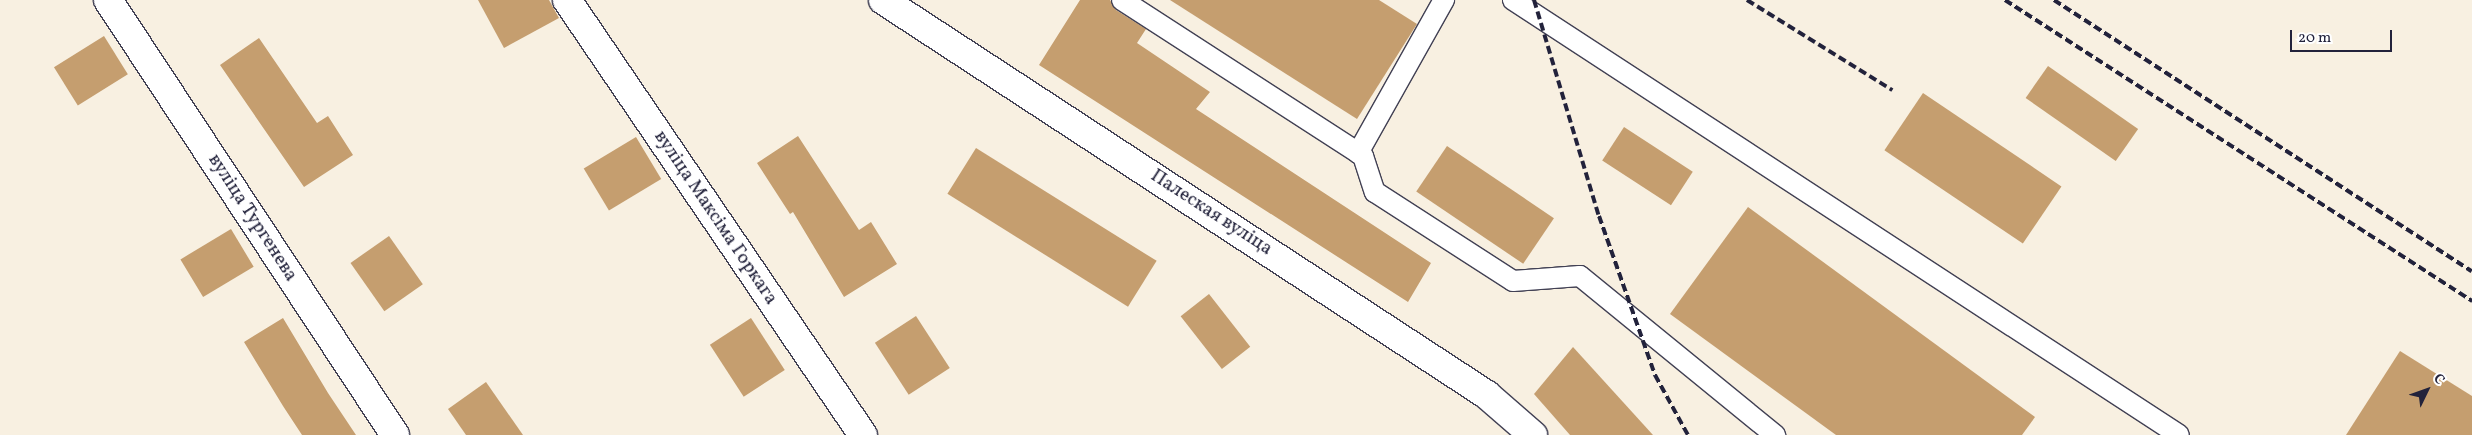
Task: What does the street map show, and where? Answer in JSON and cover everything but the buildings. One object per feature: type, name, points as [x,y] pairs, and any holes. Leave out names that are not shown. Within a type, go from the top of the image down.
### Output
[{"type":"street","name":"вуліца Тургенева","points":[[108,0],[395,435]]},
{"type":"street","name":"вуліца Максіма Горкага","points":[[567,0],[863,435]]},
{"type":"street","name":"Палеская вуліца","points":[[883,0],[1479,390],[1533,435]]},
{"type":"lane","points":[[1122,0],[1363,156],[1375,192],[1513,281],[1580,276],[1775,435]]},
{"type":"lane","points":[[1358,153],[1444,0]]},
{"type":"lane","points":[[1513,0],[2179,435]]},
{"type":"railway","points":[[1534,0],[1599,216],[1655,375],[1688,435]]},
{"type":"railway","points":[[1747,0],[1892,90]]},
{"type":"railway","points":[[2005,0],[2472,301]]},
{"type":"railway","points":[[2054,0],[2472,271]]}]
